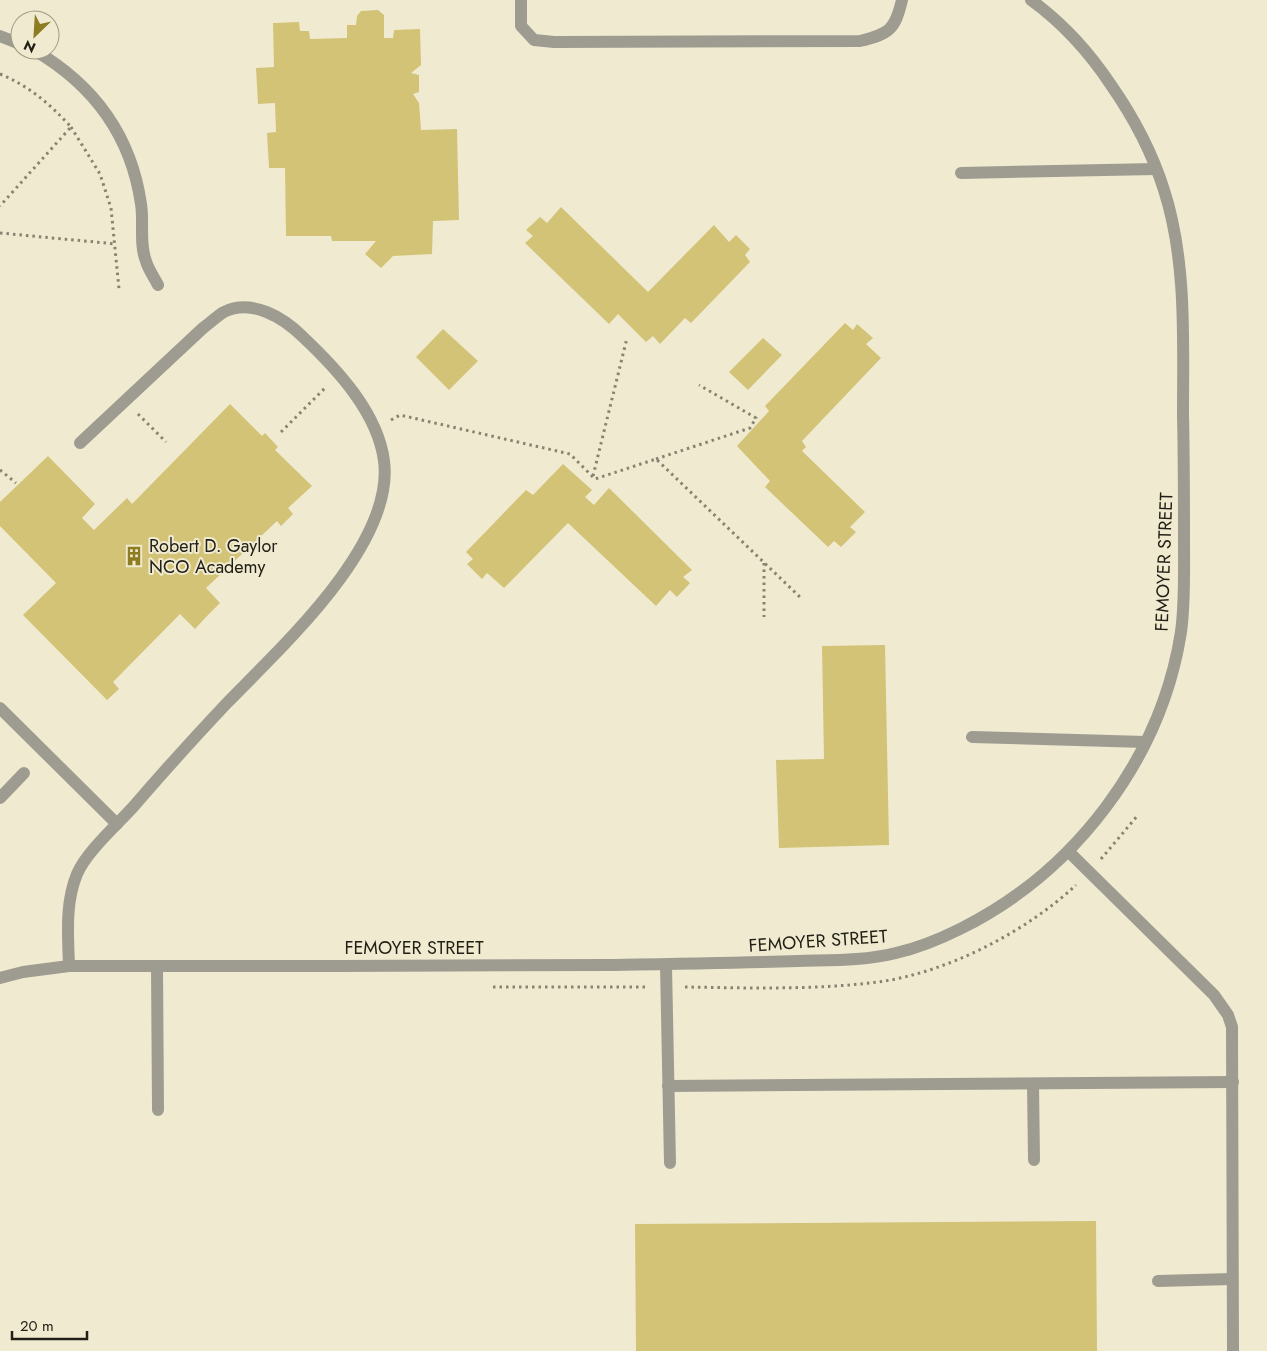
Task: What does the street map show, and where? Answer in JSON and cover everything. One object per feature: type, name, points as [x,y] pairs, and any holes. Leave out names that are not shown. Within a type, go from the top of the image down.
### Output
[{"type":"street","points":[[520,0],[521,26],[534,40],[554,42],[860,40],[883,36],[897,20],[902,0]]},
{"type":"street","name":"FEMOYER STREET","points":[[0,978],[23,972],[69,966],[666,964],[850,959],[898,953],[946,936],[1002,906],[1048,871],[1069,852],[1106,808],[1123,783],[1145,742],[1166,692],[1176,656],[1184,600],[1183,368],[1180,292],[1175,237],[1166,193],[1132,116],[1081,43],[1049,13],[1031,0]]},
{"type":"street","points":[[50,60],[62,68],[91,94],[109,116],[137,177],[142,210],[145,260],[158,285]]},
{"type":"street","points":[[961,173],[1156,169]]},
{"type":"street","points":[[69,966],[69,906],[77,872],[175,758],[318,607],[352,562],[372,522],[384,482],[384,461],[374,428],[366,410],[338,375],[315,348],[291,325],[266,311],[241,307],[224,312],[203,328],[80,443]]},
{"type":"street","points":[[0,708],[117,824]]},
{"type":"street","points":[[972,737],[1145,742]]},
{"type":"street","points":[[0,798],[24,773]]},
{"type":"street","points":[[1069,852],[1222,1005],[1232,1027],[1233,1351]]},
{"type":"street","points":[[666,964],[670,1163]]},
{"type":"street","points":[[157,966],[158,1110]]},
{"type":"street","points":[[668,1086],[1233,1082]]},
{"type":"street","points":[[1033,1084],[1034,1160]]},
{"type":"street","points":[[1158,1281],[1232,1279]]},
{"type":"path","points":[[0,74],[18,82],[48,102],[71,127],[100,174],[111,208],[119,290]]},
{"type":"path","points":[[0,206],[71,127]]},
{"type":"path","points":[[0,232],[116,244]]},
{"type":"path","points":[[593,476],[627,338]]},
{"type":"path","points":[[281,432],[338,375]]},
{"type":"path","points":[[374,428],[400,415],[570,454],[595,479],[750,428],[756,418],[699,385]]},
{"type":"path","points":[[125,401],[166,442]]},
{"type":"path","points":[[656,459],[802,600]]},
{"type":"path","points":[[0,470],[16,483]]},
{"type":"path","points":[[764,562],[764,617]]},
{"type":"building","points":[[378,10],[384,15],[384,38],[393,38],[394,30],[420,29],[421,65],[411,73],[419,75],[419,92],[413,94],[419,103],[421,130],[457,129],[459,220],[433,221],[432,254],[393,256],[381,268],[365,254],[376,241],[332,241],[331,236],[286,236],[285,168],[269,168],[267,133],[276,132],[275,103],[258,104],[256,68],[274,67],[273,23],[299,22],[300,31],[309,31],[310,39],[347,38],[347,25],[356,25],[357,16],[361,11]]},
{"type":"building","points":[[561,207],[648,292],[714,225],[729,242],[736,235],[750,249],[745,255],[750,262],[691,323],[685,318],[660,344],[653,336],[646,342],[618,314],[609,324],[525,243],[533,236],[526,230],[540,217],[547,223]]},
{"type":"building","points":[[845,323],[853,330],[857,324],[873,338],[866,344],[881,358],[802,441],[806,447],[802,451],[865,512],[850,527],[856,532],[841,547],[834,541],[828,547],[765,487],[770,481],[737,446],[769,411],[765,406]]},
{"type":"building","points":[[443,329],[478,361],[449,390],[416,357]]},
{"type":"building","points":[[763,338],[782,355],[748,390],[729,372]]},
{"type":"building","name":"Robert D. Gaylor NCO Academy","points":[[230,404],[262,436],[265,433],[278,447],[275,450],[312,486],[288,508],[293,514],[281,526],[277,521],[206,588],[220,603],[195,629],[180,614],[113,682],[119,689],[107,700],[23,615],[56,583],[0,526],[0,502],[48,456],[95,504],[82,518],[94,530],[127,498],[132,504]]},
{"type":"building","points":[[563,464],[592,490],[585,497],[594,505],[609,488],[692,570],[683,577],[690,583],[677,597],[670,590],[656,606],[568,523],[504,588],[487,573],[482,579],[467,564],[473,559],[466,552],[526,490],[533,495]]},
{"type":"building","points":[[885,645],[889,845],[779,848],[776,760],[824,759],[822,646]]},
{"type":"building","points":[[1096,1221],[1097,1351],[636,1351],[635,1224]]},
{"type":"place","name":"Robert D. Gaylor NCO Academy","points":[[134,556]]}]
